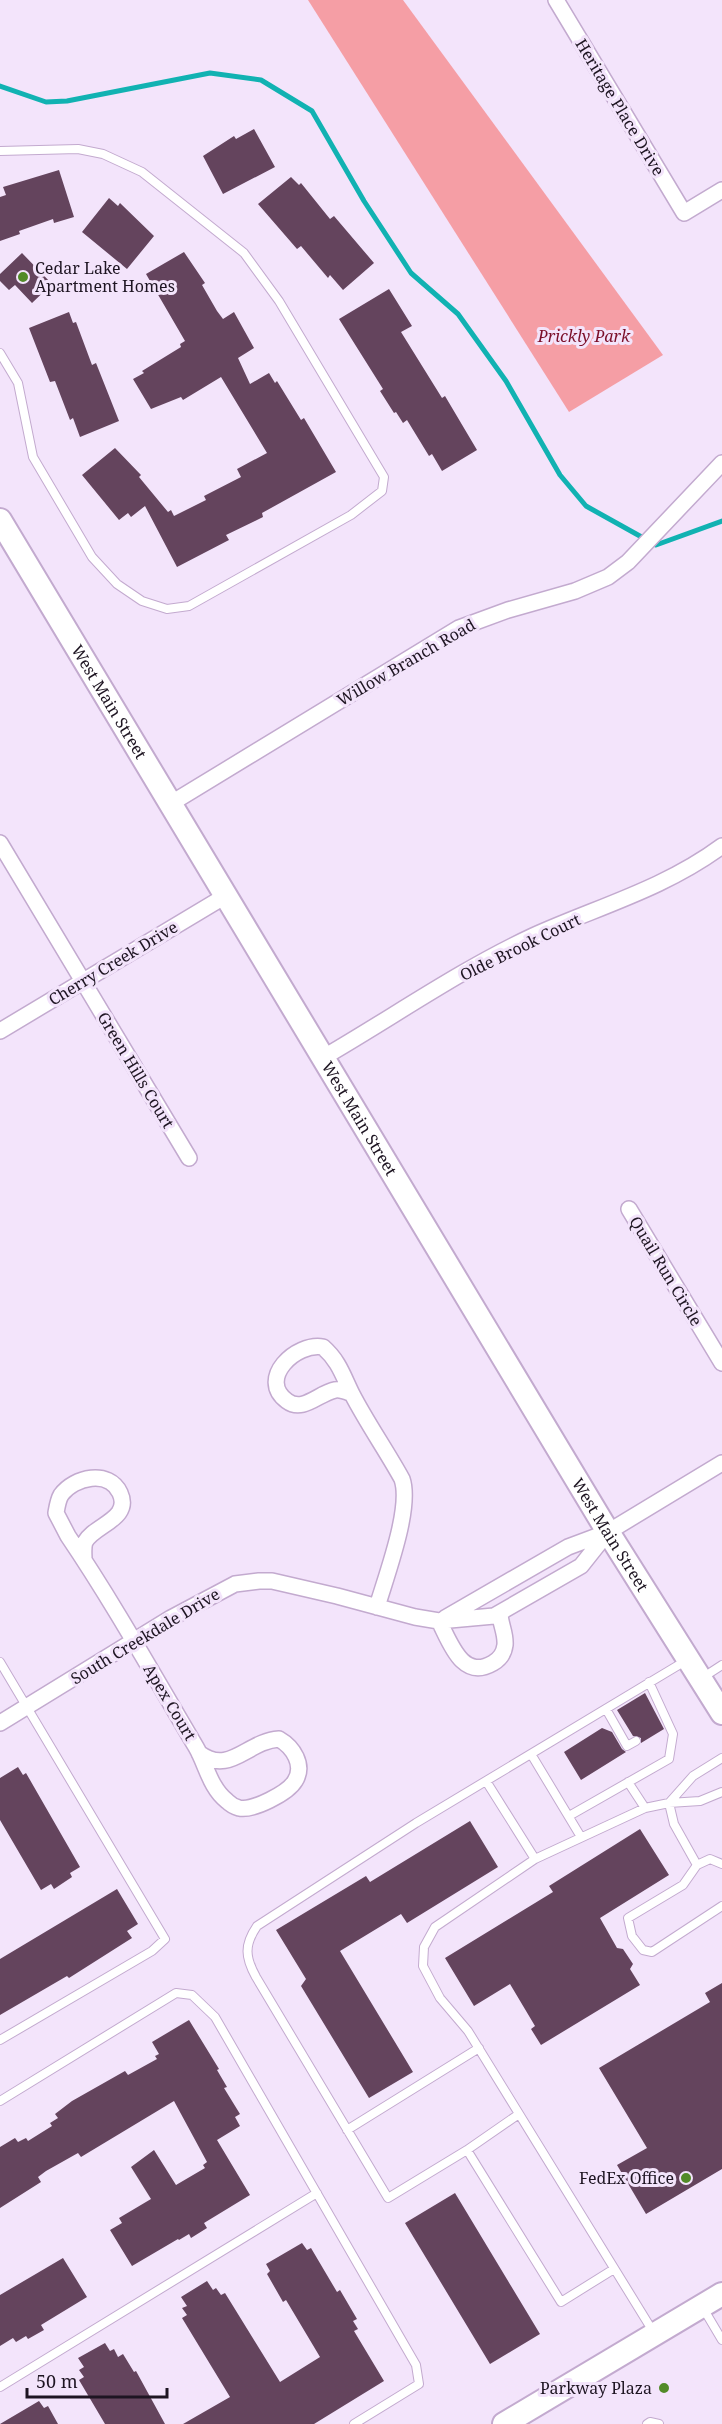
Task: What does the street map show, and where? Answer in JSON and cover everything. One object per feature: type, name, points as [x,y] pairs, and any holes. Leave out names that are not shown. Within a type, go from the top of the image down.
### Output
[{"type":"main road","name":"West Main Street","points":[[0,520],[608,1532],[722,1713]]},
{"type":"main road","points":[[504,2424],[722,2294]]},
{"type":"street","name":"Heritage Place Drive","points":[[556,0],[684,213],[722,190]]},
{"type":"street","name":"Willow Branch Road","points":[[171,804],[459,628],[491,615],[595,584],[628,562],[722,463]]},
{"type":"street","name":"Green Hills Court","points":[[0,843],[189,1158]]},
{"type":"street","name":"Olde Brook Court","points":[[324,1057],[493,957],[534,936],[663,883],[690,869],[722,846]]},
{"type":"street","name":"Cherry Creek Drive","points":[[0,1031],[227,895]]},
{"type":"street","name":"Quail Run Circle","points":[[629,1209],[722,1363]]},
{"type":"street","points":[[352,1394],[334,1390],[303,1405],[293,1404],[286,1401],[280,1393],[277,1376],[284,1362],[296,1353],[307,1348],[323,1347],[334,1356],[352,1394],[395,1465],[405,1489],[401,1520],[377,1607]]},
{"type":"street","points":[[500,1613],[500,1623],[505,1634],[503,1654],[496,1662],[480,1668],[470,1667],[460,1661],[439,1621],[568,1547],[608,1532],[722,1463]]},
{"type":"street","name":"Apex Court","points":[[84,1560],[86,1541],[111,1521],[121,1507],[120,1493],[114,1485],[99,1478],[80,1481],[67,1489],[61,1495],[56,1513],[68,1536],[199,1753],[219,1794],[228,1803],[240,1808],[252,1807],[283,1792],[295,1781],[298,1772],[297,1757],[293,1750],[279,1739],[260,1743],[222,1762],[213,1762],[199,1753]]},
{"type":"street","name":"South Creekdale Drive","points":[[0,1723],[223,1589],[247,1582],[272,1581],[439,1621],[494,1616],[581,1566],[608,1532]]},
{"type":"lane","points":[[0,152],[78,149],[103,154],[142,172],[244,253],[279,301],[384,477],[382,491],[351,515],[189,606],[167,609],[141,601],[117,584],[92,557],[33,458],[18,383],[0,353]]},
{"type":"lane","points":[[519,2114],[467,2150],[388,2198],[247,1962],[246,1947],[257,1926],[486,1781],[688,1659]]},
{"type":"lane","points":[[0,1662],[165,1939],[152,1951],[0,2040]]},
{"type":"lane","points":[[700,1678],[722,1665]]},
{"type":"lane","points":[[569,1816],[669,1759],[673,1734],[656,1705],[649,1682]]},
{"type":"lane","points":[[606,1709],[627,1746],[636,1741]]},
{"type":"lane","points":[[618,1729],[626,1724]]},
{"type":"lane","points":[[531,1754],[581,1837]]},
{"type":"lane","points":[[669,1803],[693,1776],[722,1758]]},
{"type":"lane","points":[[486,1781],[535,1858]]},
{"type":"lane","points":[[628,1782],[645,1808]]},
{"type":"lane","points":[[654,2334],[468,2031],[440,1998],[423,1966],[424,1947],[435,1928],[535,1858],[645,1808],[669,1803],[700,1801],[722,1792]]},
{"type":"lane","points":[[669,1803],[674,1824],[697,1865]]},
{"type":"lane","points":[[722,1864],[710,1859],[697,1865],[683,1885],[628,1918],[632,1936],[643,1950],[652,1952],[722,1906]]},
{"type":"lane","points":[[0,2101],[176,1993],[192,1995],[215,2017],[416,2365],[419,2384],[354,2424]]},
{"type":"lane","points":[[347,2130],[478,2048]]},
{"type":"lane","points":[[467,2150],[561,2301],[614,2269]]},
{"type":"lane","points":[[0,2387],[317,2193]]},
{"type":"lane","points":[[702,2306],[722,2340]]},
{"type":"lane","points":[[647,2424],[651,2422],[659,2424]]},
{"type":"green space","name":"Prickly Park","points":[[308,0],[403,0],[663,355],[569,412]]},
{"type":"building","points":[[254,129],[275,167],[223,194],[203,156],[234,136],[236,139]]},
{"type":"building","points":[[59,170],[74,217],[54,223],[53,219],[19,231],[20,234],[0,241],[0,197],[6,195],[3,187]]},
{"type":"building","points":[[291,177],[299,185],[301,183],[330,219],[334,216],[374,263],[343,290],[330,275],[328,278],[301,246],[297,249],[258,204]]},
{"type":"building","points":[[109,198],[118,206],[120,203],[154,236],[127,269],[82,232]]},
{"type":"building","points":[[184,252],[205,283],[202,285],[217,311],[223,319],[234,312],[254,348],[238,358],[250,384],[269,373],[275,383],[277,381],[301,420],[304,418],[336,472],[262,513],[263,517],[226,535],[229,540],[177,567],[145,506],[131,517],[128,513],[119,520],[82,475],[115,448],[141,475],[139,477],[174,516],[206,500],[204,496],[241,477],[237,469],[267,453],[221,377],[183,400],[181,397],[151,409],[133,379],[181,347],[180,344],[185,341],[146,274]]},
{"type":"building","name":"Cedar Lake Apartment Homes","points":[[22,253],[52,284],[32,303],[15,285],[9,290],[0,281],[0,274]]},
{"type":"building","points":[[389,289],[412,326],[401,332],[442,398],[445,396],[477,450],[442,471],[432,454],[429,456],[407,420],[403,423],[396,412],[394,413],[380,391],[383,389],[339,319]]},
{"type":"building","points":[[69,312],[73,323],[76,322],[92,365],[96,363],[119,421],[80,437],[73,418],[70,420],[55,381],[50,382],[29,328]]},
{"type":"building","points":[[645,1693],[664,1729],[641,1743],[641,1738],[633,1736],[617,1710]]},
{"type":"building","points":[[602,1728],[612,1732],[626,1752],[581,1780],[564,1752]]},
{"type":"building","points":[[18,1767],[23,1775],[26,1773],[80,1867],[70,1873],[72,1877],[54,1889],[51,1884],[41,1890],[0,1820],[0,1778]]},
{"type":"building","points":[[470,1821],[498,1867],[407,1923],[401,1914],[340,1951],[413,2072],[369,2098],[301,1986],[306,1979],[276,1930],[366,1876],[370,1882]]},
{"type":"building","points":[[640,1829],[669,1875],[600,1918],[617,1948],[623,1949],[633,1964],[630,1969],[640,1985],[541,2045],[531,2029],[535,2026],[510,1984],[474,2006],[445,1958],[553,1892],[549,1886]]},
{"type":"building","points":[[117,1889],[138,1924],[127,1931],[132,1938],[69,1978],[67,1976],[0,2015],[0,1959]]},
{"type":"building","points":[[722,1983],[722,2169],[646,2214],[617,2165],[647,2148],[599,2068],[710,2002],[705,1993]]},
{"type":"building","points":[[189,2020],[219,2069],[217,2070],[227,2087],[224,2088],[240,2114],[235,2117],[240,2126],[217,2140],[250,2195],[204,2223],[207,2228],[191,2238],[189,2234],[178,2239],[132,2266],[110,2230],[122,2223],[119,2218],[151,2199],[131,2167],[154,2150],[176,2185],[205,2168],[203,2165],[207,2162],[174,2101],[81,2157],[78,2153],[46,2171],[38,2177],[41,2182],[0,2208],[0,2147],[15,2138],[18,2142],[26,2138],[28,2141],[52,2126],[50,2123],[58,2118],[55,2114],[72,2101],[125,2071],[128,2075],[157,2059],[155,2056],[159,2054],[152,2042]]},
{"type":"building","points":[[455,2193],[540,2334],[490,2364],[405,2223]]},
{"type":"building","points":[[302,2243],[307,2250],[311,2248],[337,2292],[340,2290],[357,2319],[353,2321],[358,2329],[354,2331],[384,2381],[314,2424],[183,2424],[230,2397],[182,2318],[187,2315],[182,2308],[187,2306],[181,2297],[207,2281],[213,2290],[216,2288],[221,2295],[225,2293],[280,2382],[320,2357],[286,2300],[283,2302],[267,2274],[270,2271],[266,2264]]},
{"type":"building","points":[[63,2258],[87,2297],[41,2325],[44,2330],[28,2339],[26,2336],[16,2342],[13,2338],[0,2346],[0,2295]]},
{"type":"building","points":[[105,2343],[110,2351],[114,2349],[118,2357],[123,2354],[134,2372],[136,2371],[165,2424],[105,2424],[79,2380],[84,2377],[79,2370],[84,2367],[78,2358]]},
{"type":"building","points":[[39,2401],[44,2408],[48,2406],[58,2424],[0,2424]]},
{"type":"waterway","points":[[0,86],[46,102],[67,101],[210,73],[261,80],[312,111],[364,201],[411,273],[458,314],[506,381],[560,475],[586,506],[656,545],[722,521]]},
{"type":"place","name":"Cedar Lake Apartment Homes","points":[[23,277]]},
{"type":"place","name":"FedEx Office","points":[[686,2178]]},
{"type":"place","name":"Parkway Plaza","points":[[664,2388]]}]
